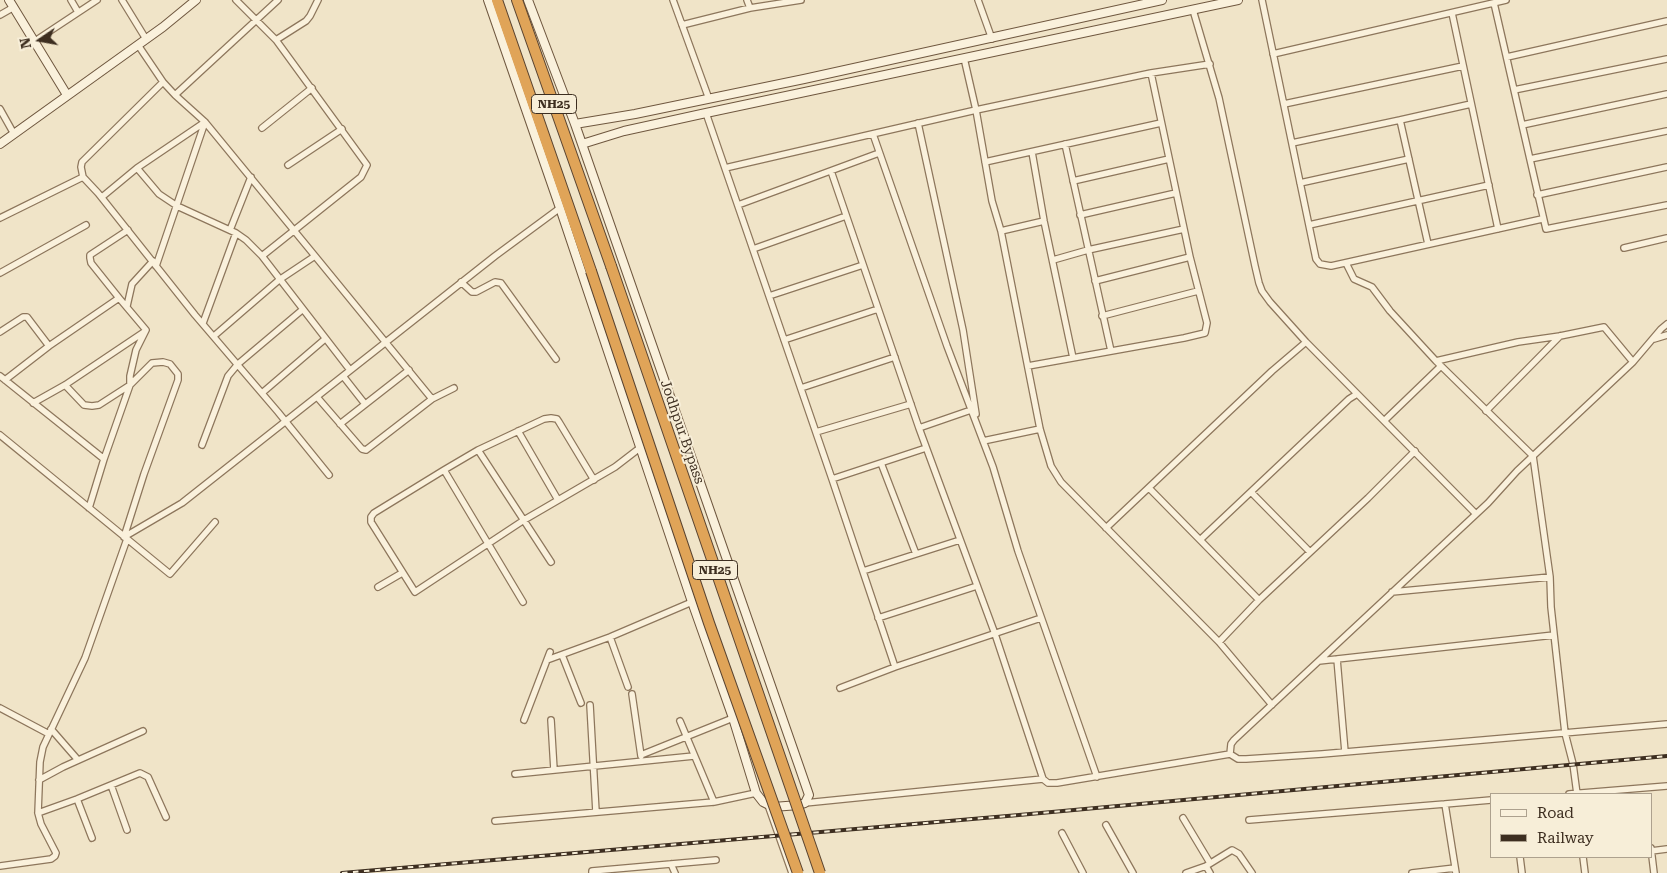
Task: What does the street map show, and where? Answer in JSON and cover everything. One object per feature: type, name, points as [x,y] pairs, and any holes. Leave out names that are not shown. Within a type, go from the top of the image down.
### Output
[{"type":"highway","points":[[497,0],[591,271],[709,623],[798,873]]},
{"type":"highway","name":"Jodhpur Bypass","points":[[517,0],[611,266],[820,873]]},
{"type":"street","points":[[70,0],[78,12]]},
{"type":"street","points":[[38,38],[97,0]]},
{"type":"street","points":[[122,0],[146,39]]},
{"type":"street","points":[[0,144],[138,45],[196,0]]},
{"type":"street","points":[[236,0],[276,40],[367,165],[361,177],[262,256]]},
{"type":"street","points":[[175,95],[278,0]]},
{"type":"street","points":[[276,40],[306,22],[318,0]]},
{"type":"street","points":[[488,0],[733,718],[756,793],[763,802],[779,807],[1043,779]]},
{"type":"street","points":[[528,0],[575,124],[799,766],[809,795],[805,803]]},
{"type":"street","points":[[672,0],[709,99]]},
{"type":"street","points":[[747,0],[750,8]]},
{"type":"street","points":[[682,25],[750,8],[801,0]]},
{"type":"street","points":[[978,0],[992,39]]},
{"type":"street","points":[[575,124],[709,99],[992,39],[1162,0]]},
{"type":"street","points":[[582,144],[624,131],[1238,0]]},
{"type":"street","points":[[1262,0],[1316,259],[1320,264],[1331,266],[1346,263],[1542,219]]},
{"type":"street","points":[[1273,54],[1506,0]]},
{"type":"street","points":[[0,15],[13,2]]},
{"type":"street","points":[[13,2],[38,38],[69,94]]},
{"type":"street","points":[[13,2],[69,94]]},
{"type":"street","points":[[1494,3],[1542,219],[1546,229],[1667,205]]},
{"type":"street","points":[[1193,10],[1219,98],[1258,283],[1270,302],[1306,342],[1476,514]]},
{"type":"street","points":[[1452,13],[1498,229]]},
{"type":"street","points":[[1507,57],[1667,21]]},
{"type":"street","points":[[138,45],[163,82],[205,122],[432,399]]},
{"type":"street","points":[[964,58],[1040,428],[1051,466],[1061,482],[1219,642],[1272,705]]},
{"type":"street","points":[[1514,90],[1667,59]]},
{"type":"street","points":[[725,168],[976,110],[1151,73],[1210,64]]},
{"type":"street","points":[[1284,104],[1463,66]]},
{"type":"street","points":[[1028,366],[1205,333],[1207,323],[1190,258],[1151,73]]},
{"type":"street","points":[[163,82],[82,162],[83,177],[102,197],[202,323],[286,421],[329,475]]},
{"type":"street","points":[[262,128],[312,88]]},
{"type":"street","points":[[1522,125],[1667,94]]},
{"type":"street","points":[[1292,143],[1471,104]]},
{"type":"street","points":[[0,109],[14,134]]},
{"type":"street","points":[[706,113],[895,667]]},
{"type":"street","points":[[1400,120],[1428,244]]},
{"type":"street","points":[[102,197],[137,168],[205,122]]},
{"type":"street","points":[[127,306],[132,284],[155,264],[205,122]]},
{"type":"street","points":[[918,123],[963,330],[977,426]]},
{"type":"street","points":[[985,162],[1161,123]]},
{"type":"street","points":[[288,165],[342,129]]},
{"type":"street","points":[[1530,160],[1667,131]]},
{"type":"street","points":[[873,134],[983,440],[1041,618],[1097,777]]},
{"type":"street","points":[[1065,144],[1111,351]]},
{"type":"street","points":[[1032,152],[1044,221],[1073,358]]},
{"type":"street","points":[[738,205],[879,153]]},
{"type":"street","points":[[1073,181],[1169,159]]},
{"type":"street","points":[[1300,183],[1409,159]]},
{"type":"street","points":[[1537,195],[1667,167]]},
{"type":"street","points":[[137,168],[159,194],[177,206],[233,231],[246,240],[262,256],[350,370]]},
{"type":"street","points":[[831,171],[926,448],[995,634],[1043,779],[1048,783],[1097,777],[1230,754],[1238,759],[1246,759],[1667,724]]},
{"type":"street","points":[[0,218],[83,177]]},
{"type":"street","points":[[202,323],[251,177]]},
{"type":"street","points":[[1309,225],[1489,185]]},
{"type":"street","points":[[1080,215],[1176,193]]},
{"type":"street","points":[[126,538],[182,503],[461,282],[560,208]]},
{"type":"street","points":[[753,249],[846,216]]},
{"type":"street","points":[[1001,232],[1044,221]]},
{"type":"street","points":[[0,273],[86,225]]},
{"type":"street","points":[[1053,260],[1088,250],[1184,229]]},
{"type":"street","points":[[128,230],[90,255],[90,258],[91,263],[146,330]]},
{"type":"street","points":[[1624,248],[1667,238]]},
{"type":"street","points":[[214,336],[279,280],[315,256]]},
{"type":"street","points":[[1095,281],[1190,258]]},
{"type":"street","points":[[1346,263],[1354,279],[1372,287],[1390,311],[1436,361],[1533,456],[1550,577],[1554,635],[1565,733],[1573,764],[1577,793]]},
{"type":"street","points":[[769,296],[863,264]]},
{"type":"street","points":[[461,282],[472,292],[476,292],[495,282],[501,283],[556,359]]},
{"type":"street","points":[[1102,316],[1198,291]]},
{"type":"street","points":[[104,459],[2,378],[120,298]]},
{"type":"street","points":[[784,340],[878,309]]},
{"type":"street","points":[[202,445],[222,387],[228,376],[238,364],[302,310]]},
{"type":"street","points":[[0,332],[23,317],[27,317],[49,346]]},
{"type":"street","points":[[1230,754],[1231,744],[1234,740],[1476,514],[1533,456],[1633,362],[1667,324]]},
{"type":"street","points":[[1436,361],[1518,342],[1604,327],[1633,362]]},
{"type":"street","points":[[89,508],[130,385],[130,376],[136,350],[146,330]]},
{"type":"street","points":[[34,402],[65,385],[146,330]]},
{"type":"street","points":[[1652,340],[1667,335]]},
{"type":"street","points":[[1486,411],[1560,336]]},
{"type":"street","points":[[262,393],[325,339]]},
{"type":"street","points":[[1106,528],[1272,371],[1306,342]]},
{"type":"street","points":[[801,388],[894,357]]},
{"type":"street","points":[[0,866],[51,859],[55,856],[56,853],[41,824],[38,813],[43,747],[84,658],[126,538],[144,474],[178,380],[178,374],[170,364],[158,362],[152,364],[130,385],[99,405],[92,406],[84,405],[65,385]]},
{"type":"street","points":[[1385,420],[1441,366]]},
{"type":"street","points":[[340,424],[409,370]]},
{"type":"street","points":[[343,376],[365,404]]},
{"type":"street","points":[[317,397],[362,449],[366,450],[432,399],[454,388]]},
{"type":"street","points":[[1200,539],[1349,399],[1357,394]]},
{"type":"street","points":[[816,432],[911,404]]},
{"type":"street","points":[[919,428],[971,410]]},
{"type":"street","points":[[594,480],[557,419],[544,419],[478,450],[374,513],[371,518],[373,527],[415,592],[524,520],[558,500],[594,480],[615,468],[641,448]]},
{"type":"street","points":[[983,440],[1040,428]]},
{"type":"street","points":[[518,431],[558,500]]},
{"type":"street","points":[[0,435],[170,574],[215,522]]},
{"type":"street","points":[[832,479],[926,448]]},
{"type":"street","points":[[478,450],[551,562]]},
{"type":"street","points":[[1219,642],[1259,600],[1368,498],[1415,451]]},
{"type":"street","points":[[881,463],[916,554]]},
{"type":"street","points":[[444,470],[523,602]]},
{"type":"street","points":[[1149,488],[1259,600]]},
{"type":"street","points":[[1251,492],[1310,552]]},
{"type":"street","points":[[863,571],[960,540]]},
{"type":"street","points":[[378,587],[402,573]]},
{"type":"street","points":[[1392,592],[1550,577]]},
{"type":"street","points":[[878,618],[977,586]]},
{"type":"street","points":[[546,660],[610,637],[692,602]]},
{"type":"street","points":[[840,688],[895,667],[1041,618]]},
{"type":"street","points":[[1319,661],[1554,635]]},
{"type":"street","points":[[610,637],[628,687]]},
{"type":"street","points":[[524,720],[550,652]]},
{"type":"street","points":[[562,655],[581,703]]},
{"type":"street","points":[[1337,658],[1345,752]]},
{"type":"street","points":[[632,694],[642,758]]},
{"type":"street","points":[[590,705],[596,812]]},
{"type":"street","points":[[0,708],[50,731],[78,760]]},
{"type":"street","points":[[642,758],[686,737],[733,718]]},
{"type":"street","points":[[551,720],[554,770]]},
{"type":"street","points":[[680,721],[714,802]]},
{"type":"street","points":[[39,780],[143,731]]},
{"type":"street","points":[[516,774],[594,766],[642,758],[694,756]]},
{"type":"street","points":[[38,813],[140,773],[148,777],[166,817]]},
{"type":"street","points":[[111,785],[127,830]]},
{"type":"street","points":[[1599,793],[1643,791],[1667,786]]},
{"type":"street","points":[[495,821],[714,802],[756,793]]},
{"type":"street","points":[[77,799],[92,838]]},
{"type":"street","points":[[1249,820],[1490,800]]},
{"type":"street","points":[[1412,873],[1456,870],[1445,804]]},
{"type":"street","points":[[768,805],[792,873]]},
{"type":"street","points":[[1183,818],[1208,865],[1210,873]]},
{"type":"street","points":[[1106,825],[1133,873]]},
{"type":"street","points":[[1062,833],[1083,873]]},
{"type":"street","points":[[1652,849],[1667,849]]},
{"type":"street","points":[[1186,873],[1208,865],[1232,850],[1239,854],[1252,873]]},
{"type":"street","points":[[1652,857],[1654,873]]},
{"type":"street","points":[[1520,858],[1522,873]]},
{"type":"street","points":[[1583,858],[1585,873]]},
{"type":"street","points":[[592,873],[592,871],[630,870],[716,860]]},
{"type":"street","points":[[670,864],[675,873]]},
{"type":"railway","points":[[342,873],[1019,815],[1667,756]]}]
